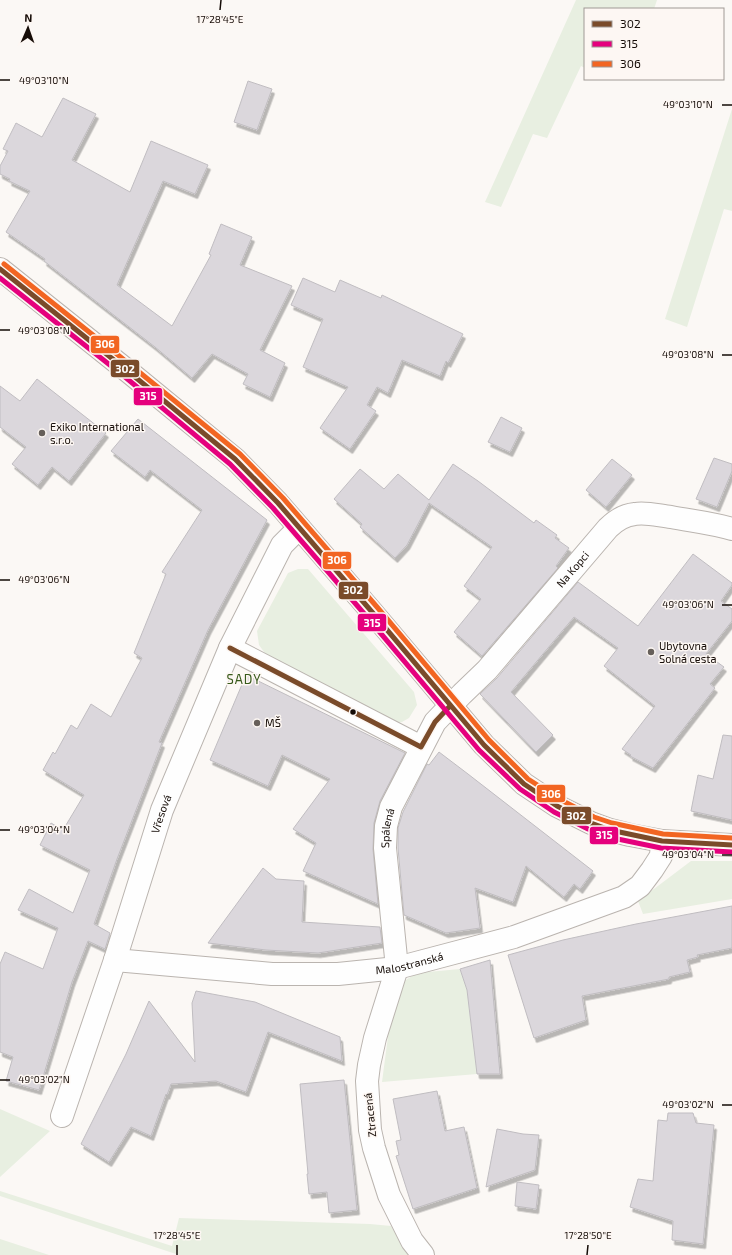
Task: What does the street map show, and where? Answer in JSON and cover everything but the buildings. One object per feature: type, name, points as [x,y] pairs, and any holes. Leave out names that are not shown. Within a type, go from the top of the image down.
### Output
[{"type":"street","points":[[0,269],[235,459],[274,498],[484,745],[524,784],[574,815],[610,830],[662,841],[732,845]]},
{"type":"street","name":"Na Kopci","points":[[450,706],[487,670],[614,522],[623,517],[634,514],[650,514],[717,525],[732,530]]},
{"type":"street","name":"Vřesová","points":[[62,1116],[115,960],[162,810],[230,648],[282,545],[299,528]]},
{"type":"street","points":[[230,648],[421,747]]},
{"type":"street","name":"Spálená","points":[[397,968],[385,848],[386,826],[391,807],[421,747],[435,722],[450,706]]},
{"type":"street","name":"Malostranská","points":[[115,960],[272,974],[338,974],[397,968],[514,937],[624,897],[640,886],[652,870],[661,856],[662,841]]},
{"type":"street","name":"Ztracená","points":[[397,968],[375,1038],[369,1065],[367,1081],[370,1130],[374,1148],[389,1195],[412,1241],[423,1255]]},
{"type":"shaded area","points":[[576,0],[657,0],[654,8],[584,8],[584,68],[581,66],[547,138],[533,134],[501,207],[485,202]]},
{"type":"shaded area","points":[[732,109],[732,211],[724,209],[687,327],[665,319]]},
{"type":"shaded area","points":[[298,569],[308,569],[414,692],[417,705],[409,718],[402,722],[392,724],[272,663],[259,645],[257,631],[288,573]]},
{"type":"shaded area","points":[[691,861],[732,861],[732,899],[643,914],[638,901]]},
{"type":"shaded area","points":[[460,969],[467,990],[477,1074],[382,1082],[390,1021],[404,981],[417,973]]},
{"type":"shaded area","points":[[0,1109],[50,1131],[0,1177]]},
{"type":"shaded area","points":[[0,1191],[172,1246],[179,1218],[370,1224],[391,1226],[409,1255],[179,1255],[0,1196]]},
{"type":"shaded area","points":[[0,1239],[49,1255],[0,1255]]},
{"type":"transit line","name":"306","points":[[4,264],[240,454],[283,498],[489,740],[528,779],[561,800],[594,817],[612,823],[663,834],[732,838]]},
{"type":"transit line","name":"302","points":[[0,269],[235,459],[278,503],[484,745],[524,784],[557,806],[591,823],[610,830],[662,841],[732,845]]},
{"type":"transit line","name":"315","points":[[0,278],[125,377],[230,464],[273,508],[479,750],[520,789],[554,812],[608,837],[661,848],[732,852]]},
{"type":"transit line","name":"302","points":[[230,648],[421,747],[435,722],[450,706]]},
{"type":"place","name":"Exiko International s.r.o.","points":[[42,433]]},
{"type":"place","name":"Ubytovna Solná cesta","points":[[651,652]]},
{"type":"place","name":"MŠ","points":[[257,723]]},
{"type":"district","name":"SADY","points":[[244,679]]}]
